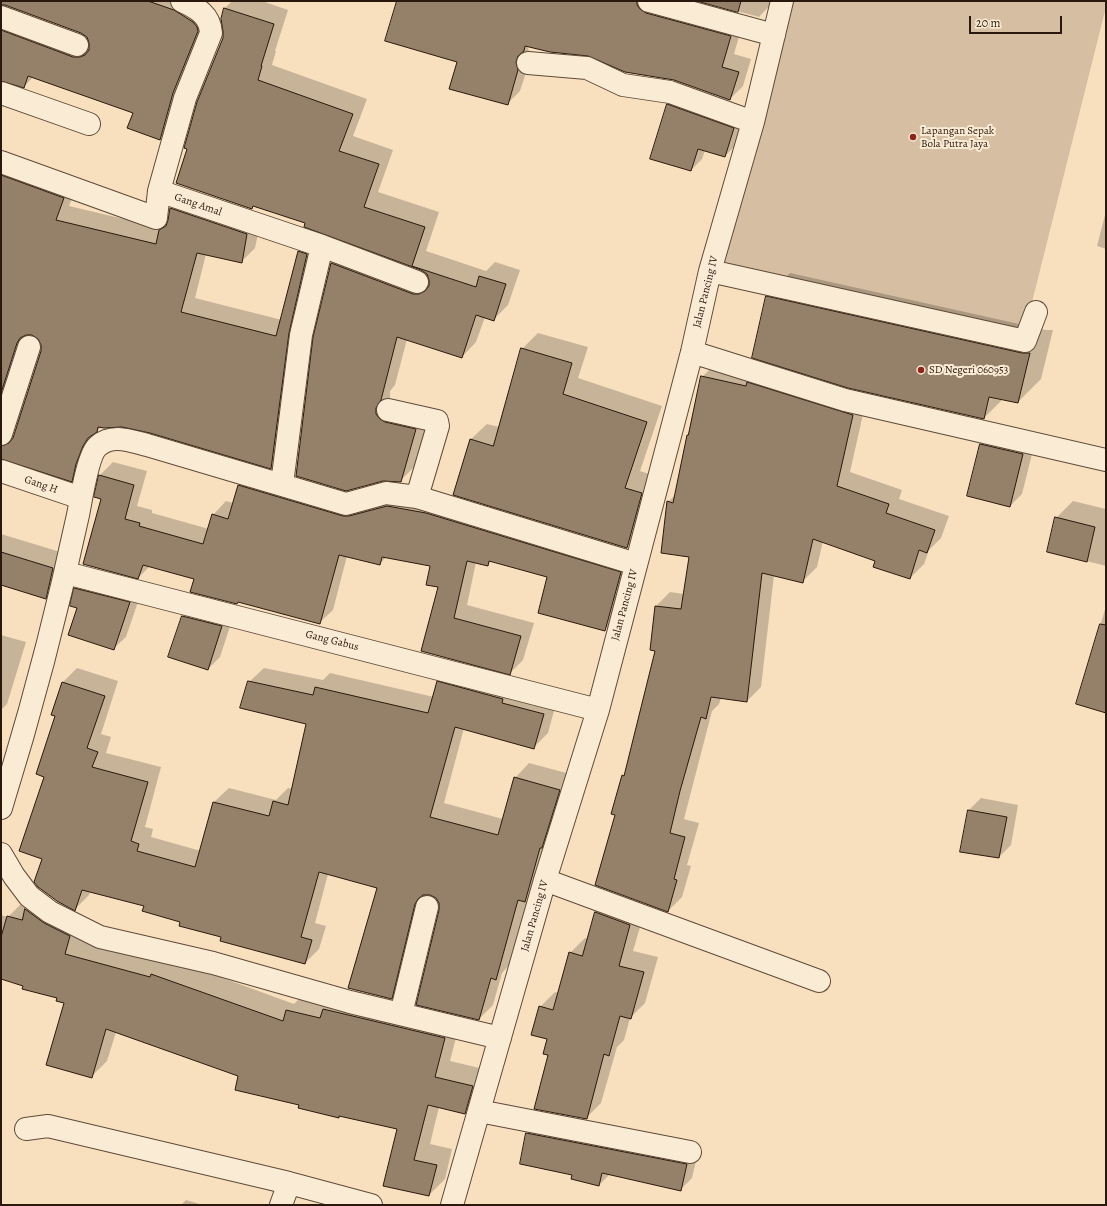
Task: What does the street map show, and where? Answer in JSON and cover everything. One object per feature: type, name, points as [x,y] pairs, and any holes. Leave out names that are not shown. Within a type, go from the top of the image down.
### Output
[{"type":"street","points":[[159,192],[185,98],[211,33],[207,18],[197,8],[182,1]]},
{"type":"street","points":[[649,1],[774,35]]},
{"type":"street","name":"Jalan Pancing IV","points":[[452,1205],[545,880],[598,710],[692,352],[710,271],[753,122],[782,1]]},
{"type":"street","points":[[1,17],[77,46]]},
{"type":"street","points":[[528,63],[587,68],[623,85],[670,92],[753,122]]},
{"type":"street","points":[[1,93],[89,124]]},
{"type":"street","name":"Gang Amal","points":[[1,162],[156,218],[159,192],[322,246],[417,282]]},
{"type":"street","points":[[282,484],[301,335],[322,246]]},
{"type":"street","points":[[710,271],[1025,341],[1036,312]]},
{"type":"street","points":[[1,434],[29,346]]},
{"type":"street","points":[[692,352],[845,400],[1106,460]]},
{"type":"street","points":[[388,410],[437,421],[438,426],[417,497]]},
{"type":"street","points":[[1,808],[9,754],[66,573],[81,498],[93,453],[98,446],[106,440],[120,439],[147,445],[346,504],[386,493],[417,497],[636,564]]},
{"type":"street","name":"Gang H","points":[[1,471],[81,498]]},
{"type":"street","name":"Gang Gabus","points":[[66,573],[598,710]]},
{"type":"street","points":[[1,854],[14,876],[29,896],[50,912],[100,937],[213,963],[350,1002],[500,1038]]},
{"type":"street","points":[[545,880],[819,981]]},
{"type":"street","points":[[401,1014],[427,907]]},
{"type":"street","points":[[479,1111],[690,1152]]},
{"type":"street","points":[[26,1129],[48,1126],[289,1183],[371,1205]]},
{"type":"street","points":[[281,1205],[289,1183]]},
{"type":"shaded area","name":"Lapangan Sepak Bola Putra Jaya","points":[[783,1],[1106,1],[1106,7],[1025,330],[722,267]]},
{"type":"building","points":[[1,1],[148,1],[174,10],[193,22],[198,31],[173,93],[160,140],[127,128],[133,113],[28,76],[24,88],[1,81],[1,30],[73,57],[85,55],[89,50],[89,43],[87,37],[81,33],[5,5],[1,5]]},
{"type":"building","points":[[397,1],[637,1],[637,5],[640,9],[646,13],[731,36],[722,67],[739,72],[730,100],[674,80],[625,72],[588,56],[550,52],[525,46],[524,51],[518,56],[516,62],[518,70],[508,105],[449,89],[457,62],[385,41]]},
{"type":"building","points":[[697,1],[741,1],[738,12]]},
{"type":"building","points":[[224,8],[274,24],[258,80],[353,114],[339,151],[379,164],[364,207],[425,227],[412,266],[476,287],[479,276],[506,284],[494,321],[476,315],[462,358],[397,337],[381,400],[376,408],[376,414],[385,422],[416,429],[401,482],[383,481],[346,491],[296,476],[313,337],[331,263],[413,294],[419,294],[425,291],[429,286],[427,274],[421,270],[304,227],[305,223],[253,206],[252,209],[176,183],[187,149],[184,148],[197,102],[223,38],[221,19]]},
{"type":"building","points":[[667,104],[734,128],[725,157],[698,149],[691,171],[650,159]]},
{"type":"building","points":[[1,175],[64,198],[56,220],[156,244],[159,230],[166,226],[170,208],[247,234],[242,263],[197,253],[181,312],[276,336],[298,251],[307,254],[289,333],[271,469],[150,433],[122,427],[98,427],[97,432],[88,438],[76,464],[72,482],[1,459],[1,446],[9,443],[13,438],[41,351],[41,345],[38,339],[32,335],[26,335],[20,338],[17,343],[1,393]]},
{"type":"building","points":[[766,296],[1022,353],[1030,353],[1018,403],[989,397],[984,419],[848,388],[752,358]]},
{"type":"building","points":[[521,348],[572,363],[563,394],[647,422],[625,488],[642,493],[627,548],[453,495],[470,439],[493,446]]},
{"type":"building","points":[[701,376],[746,386],[747,382],[853,415],[837,486],[889,504],[886,513],[935,530],[927,553],[919,550],[910,579],[873,567],[875,561],[813,539],[803,583],[762,573],[747,702],[711,697],[706,719],[701,717],[680,791],[670,833],[685,837],[674,879],[677,880],[668,912],[595,885],[615,815],[611,814],[622,775],[624,776],[655,651],[650,650],[655,606],[681,609],[689,557],[661,553],[667,501],[673,503]]},
{"type":"building","points":[[980,444],[1023,454],[1010,507],[967,496]]},
{"type":"building","points":[[99,475],[134,485],[125,519],[140,523],[139,526],[203,544],[212,514],[228,519],[238,485],[343,516],[349,516],[387,506],[426,513],[621,572],[605,631],[538,613],[547,577],[489,561],[488,566],[467,561],[454,618],[521,636],[510,675],[421,651],[438,587],[426,585],[430,566],[382,557],[380,565],[339,555],[320,624],[238,602],[237,604],[190,592],[194,579],[143,565],[138,579],[83,564],[101,499],[94,497]]},
{"type":"building","points":[[1055,517],[1095,527],[1087,562],[1047,552]]},
{"type":"building","points":[[1,552],[53,568],[46,599],[1,585]]},
{"type":"building","points":[[74,588],[130,602],[114,650],[68,635],[77,608],[70,606]]},
{"type":"building","points":[[182,616],[222,626],[208,670],[168,657]]},
{"type":"building","points":[[1100,624],[1106,625],[1106,713],[1076,704]]},
{"type":"building","points":[[248,681],[313,695],[315,687],[428,713],[437,681],[503,699],[502,703],[544,714],[534,749],[455,727],[430,817],[498,835],[514,777],[560,790],[542,848],[540,848],[525,902],[518,900],[496,980],[491,978],[479,1020],[416,1005],[439,910],[439,903],[436,898],[430,895],[423,895],[415,904],[392,999],[348,988],[377,888],[319,872],[301,937],[312,940],[305,964],[220,941],[221,937],[179,926],[180,922],[142,911],[144,906],[82,890],[75,911],[57,901],[38,887],[34,882],[42,859],[19,851],[44,777],[36,774],[55,716],[51,715],[62,682],[105,696],[87,748],[98,752],[92,767],[148,782],[131,841],[139,844],[137,851],[195,867],[213,802],[269,816],[273,801],[288,805],[306,724],[240,708]]},
{"type":"building","points":[[968,810],[1007,817],[999,858],[960,852]]},
{"type":"building","points":[[25,909],[44,923],[70,936],[65,954],[150,977],[151,974],[283,1021],[286,1010],[320,1018],[323,1009],[445,1038],[435,1077],[473,1086],[465,1114],[428,1105],[414,1160],[437,1165],[429,1196],[383,1186],[397,1129],[339,1116],[339,1118],[298,1108],[299,1105],[235,1090],[238,1076],[106,1029],[92,1078],[46,1065],[64,1003],[56,1001],[57,998],[22,989],[23,986],[1,979],[1,937],[7,916],[22,920]]},
{"type":"building","points":[[595,912],[630,925],[619,966],[644,972],[631,1019],[620,1016],[609,1056],[604,1054],[587,1119],[534,1109],[548,1055],[543,1054],[547,1039],[531,1035],[539,1006],[553,1010],[569,952],[582,956]]},
{"type":"building","points":[[526,1133],[687,1164],[681,1191],[602,1173],[599,1186],[571,1179],[572,1175],[520,1164]]},
{"type":"place","name":"Lapangan Sepak Bola Putra Jaya","points":[[913,137]]},
{"type":"place","name":"SD Negeri 060953","points":[[921,370]]}]
